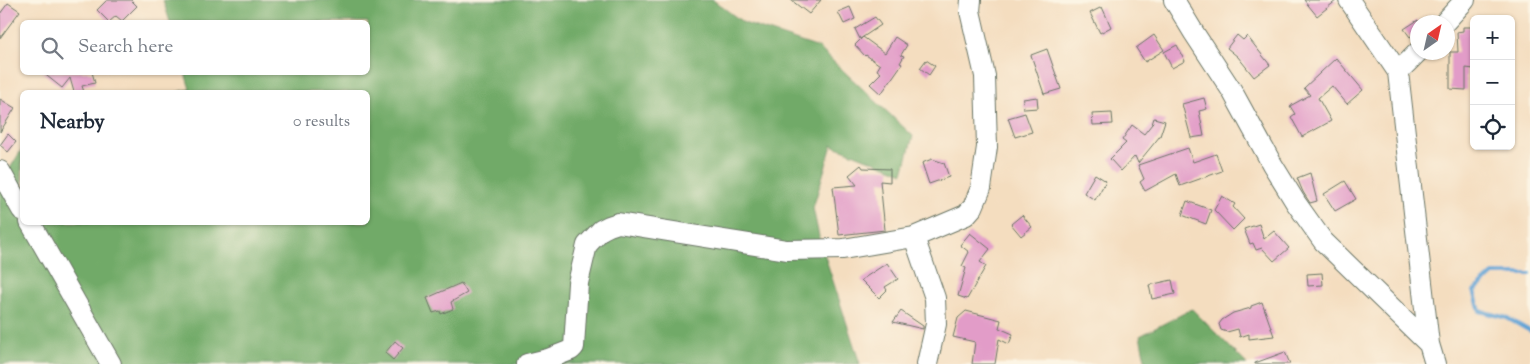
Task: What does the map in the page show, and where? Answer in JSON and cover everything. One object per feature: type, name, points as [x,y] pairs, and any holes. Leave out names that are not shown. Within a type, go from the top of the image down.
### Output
[{"type":"street","points":[[527,364],[548,359],[574,347],[578,283],[587,245],[594,236],[609,226],[618,224],[787,250],[843,249],[914,236],[966,216],[973,207],[981,188],[987,147],[985,76],[970,11],[971,0]]},
{"type":"street","points":[[1349,0],[1398,72],[1429,344],[1435,364]]},
{"type":"street","points":[[1451,15],[1465,0]]},
{"type":"street","points":[[1181,3],[1194,33],[1232,91],[1272,164],[1296,203],[1323,241],[1429,344]]},
{"type":"street","points":[[1398,72],[1410,60]]},
{"type":"street","points":[[0,171],[20,206]]},
{"type":"street","points":[[32,225],[111,364]]},
{"type":"street","points":[[914,236],[935,298],[936,324],[927,364]]},
{"type":"green space","points":[[163,0],[713,0],[744,23],[819,48],[913,136],[903,173],[832,145],[813,208],[820,241],[860,364],[0,364],[0,184],[20,152],[20,225],[370,225],[370,90],[186,90],[190,89],[186,75],[370,75],[370,20],[169,20]]},
{"type":"green space","points":[[1192,309],[1247,364],[1146,364],[1140,336]]},
{"type":"building","points":[[107,0],[131,0],[137,6],[123,20],[116,16],[111,20],[107,20],[97,10]]},
{"type":"building","points":[[791,0],[821,0],[809,14]]},
{"type":"building","points":[[1304,0],[1337,0],[1317,16]]},
{"type":"building","points":[[8,3],[20,11],[0,38],[0,14]]},
{"type":"building","points":[[850,7],[855,19],[844,24],[838,12]]},
{"type":"building","points":[[1102,7],[1111,27],[1100,33],[1090,13]]},
{"type":"building","points":[[875,17],[881,25],[860,39],[855,29]]},
{"type":"building","points":[[1410,25],[1410,37],[1404,29]]},
{"type":"building","points":[[1463,27],[1470,27],[1470,68],[1466,68],[1466,90],[1450,89],[1450,60],[1455,60],[1455,52],[1458,52],[1457,32],[1463,31]]},
{"type":"building","points":[[1154,35],[1164,50],[1145,62],[1136,48]]},
{"type":"building","points":[[1237,35],[1243,40],[1247,36],[1270,65],[1254,77],[1238,57],[1227,48]]},
{"type":"building","points":[[863,37],[885,53],[895,37],[907,45],[901,55],[904,56],[900,63],[902,64],[881,94],[870,84],[881,73],[877,70],[880,65],[865,56],[855,45]]},
{"type":"building","points":[[1177,45],[1185,61],[1172,68],[1164,52]]},
{"type":"building","points":[[1047,49],[1061,89],[1044,94],[1031,55]]},
{"type":"building","points":[[1336,58],[1363,90],[1347,104],[1332,86],[1318,98],[1331,121],[1302,137],[1291,117],[1295,114],[1290,106],[1310,95],[1304,88]]},
{"type":"building","points":[[926,60],[935,66],[929,75],[920,68]]},
{"type":"building","points":[[46,75],[93,75],[95,83],[82,86],[83,90],[73,90],[70,78],[62,88]]},
{"type":"building","points":[[1037,97],[1038,108],[1024,109],[1023,99]]},
{"type":"building","points":[[1204,98],[1207,109],[1199,111],[1204,136],[1191,138],[1182,104]]},
{"type":"building","points":[[0,99],[15,108],[0,132]]},
{"type":"building","points":[[1025,113],[1032,132],[1015,137],[1008,118]]},
{"type":"building","points":[[1112,113],[1113,124],[1093,125],[1092,114]]},
{"type":"building","points":[[1154,118],[1165,121],[1160,136],[1138,163],[1135,156],[1121,171],[1110,159],[1126,143],[1122,140],[1132,125],[1144,134]]},
{"type":"building","points":[[8,134],[16,142],[8,152],[0,145]]},
{"type":"building","points":[[1188,148],[1193,162],[1216,154],[1222,171],[1180,186],[1176,174],[1145,191],[1140,182],[1144,179],[1138,165]]},
{"type":"building","points":[[932,159],[944,163],[949,177],[929,184],[922,163]]},
{"type":"building","points":[[861,165],[863,168],[890,169],[890,182],[880,181],[885,230],[839,235],[833,187],[857,185],[849,175]]},
{"type":"building","points":[[1310,173],[1317,201],[1310,203],[1297,178]]},
{"type":"building","points":[[1095,174],[1106,181],[1095,200],[1084,193]]},
{"type":"building","points":[[1345,181],[1356,199],[1335,211],[1324,194]]},
{"type":"building","points":[[1222,196],[1235,204],[1233,207],[1244,219],[1233,230],[1214,210]]},
{"type":"building","points":[[1187,201],[1211,210],[1206,224],[1182,215]]},
{"type":"building","points":[[1022,215],[1032,227],[1021,236],[1011,224]]},
{"type":"building","points":[[1259,224],[1264,239],[1274,231],[1289,248],[1274,261],[1262,248],[1256,250],[1253,243],[1250,244],[1244,229]]},
{"type":"building","points":[[970,233],[990,249],[980,262],[986,266],[967,299],[958,296],[966,268],[962,266],[969,252],[960,245]]},
{"type":"building","points":[[887,263],[898,279],[885,287],[887,290],[879,298],[861,280]]},
{"type":"building","points":[[1322,273],[1323,285],[1308,286],[1307,274]]},
{"type":"building","points":[[1172,280],[1175,294],[1152,299],[1149,285]]},
{"type":"building","points":[[461,283],[467,293],[451,302],[453,309],[441,314],[440,311],[433,313],[427,298]]},
{"type":"building","points":[[1262,302],[1274,336],[1249,339],[1249,334],[1240,337],[1238,329],[1227,332],[1221,330],[1219,324],[1222,320],[1233,313],[1251,308],[1251,306]]},
{"type":"building","points":[[901,311],[923,326],[923,329],[893,322]]},
{"type":"building","points":[[966,311],[1001,320],[999,328],[1013,334],[1009,344],[999,339],[995,364],[972,364],[975,342],[953,337],[958,318]]},
{"type":"building","points":[[395,341],[403,348],[393,360],[385,353]]},
{"type":"building","points":[[1285,352],[1290,364],[1255,364],[1255,363]]},
{"type":"waterway","points":[[1530,274],[1493,274],[1474,291],[1480,311],[1507,318],[1530,331]]}]
